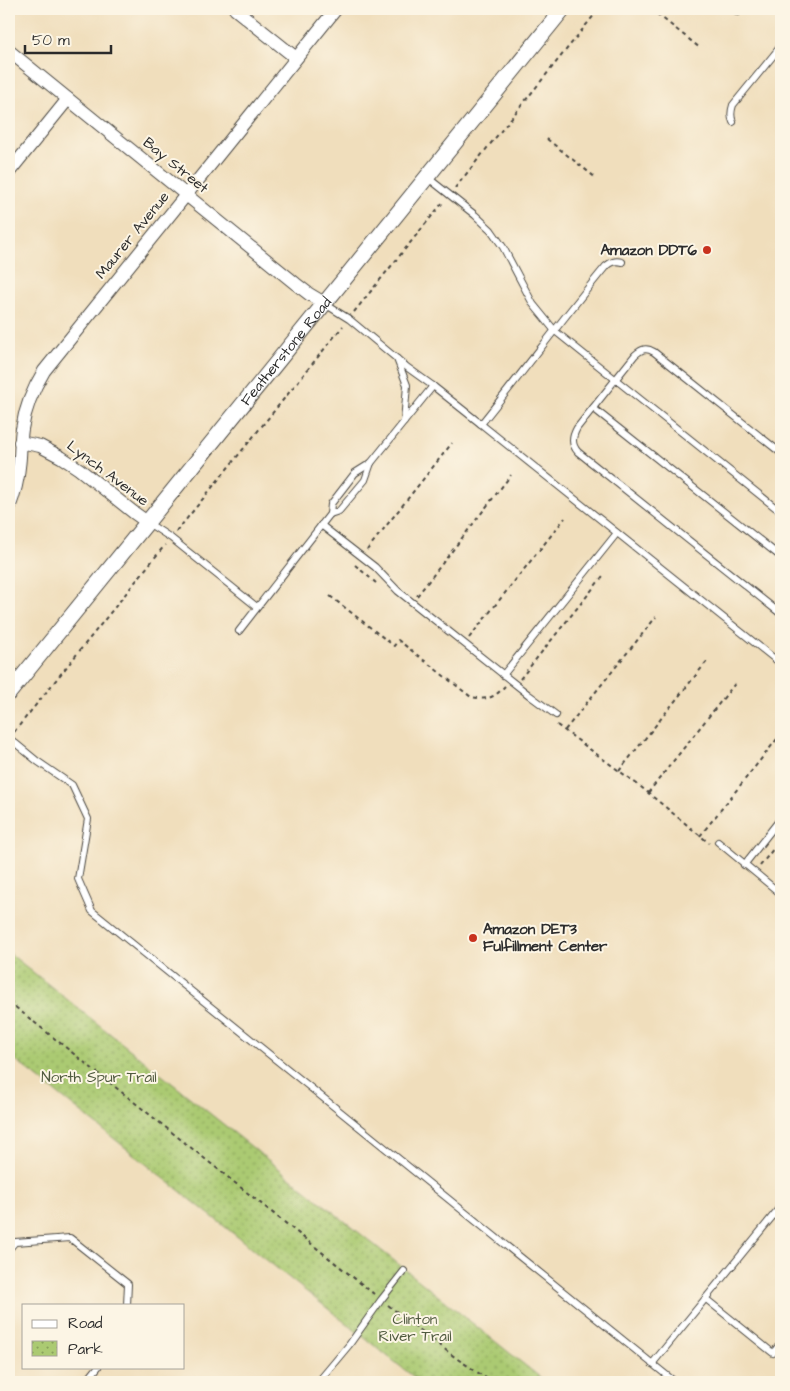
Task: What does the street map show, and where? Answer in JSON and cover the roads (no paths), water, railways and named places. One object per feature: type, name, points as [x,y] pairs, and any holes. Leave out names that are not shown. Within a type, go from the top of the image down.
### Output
[{"type":"street","points":[[235,9],[296,58]]},
{"type":"street","name":"Maurer Avenue","points":[[9,508],[17,483],[20,442],[28,402],[44,371],[336,9]]},
{"type":"street","name":"Featherstone Road","points":[[9,693],[562,9]]},
{"type":"street","name":"Bay Street","points":[[9,51],[309,294],[324,303]]},
{"type":"street","points":[[9,172],[68,99]]},
{"type":"street","name":"Lynch Avenue","points":[[20,442],[40,446],[61,457],[147,522]]},
{"type":"lane","points":[[733,122],[731,118],[733,104],[781,46]]},
{"type":"lane","points":[[427,176],[491,230],[503,247],[533,304],[555,331],[781,512]]},
{"type":"lane","points":[[481,424],[606,266],[617,260],[622,262]]},
{"type":"lane","points":[[324,303],[349,319],[781,664]]},
{"type":"lane","points":[[781,453],[648,348],[641,350],[635,355],[573,434],[573,442],[578,452],[781,614]]},
{"type":"lane","points":[[397,358],[407,385],[404,422]]},
{"type":"lane","points":[[239,630],[330,514],[339,511],[364,480],[371,463],[433,386]]},
{"type":"lane","points":[[593,408],[781,557]]},
{"type":"lane","points":[[330,514],[331,504],[355,473],[371,463]]},
{"type":"lane","points":[[147,522],[171,538],[257,607]]},
{"type":"lane","points":[[321,525],[375,567],[398,591],[556,715]]},
{"type":"lane","points":[[503,675],[617,533]]},
{"type":"lane","points":[[9,738],[37,761],[72,785],[88,819],[78,879],[92,910],[675,1382]]},
{"type":"lane","points":[[744,865],[781,818]]},
{"type":"lane","points":[[716,845],[781,894]]},
{"type":"lane","points":[[652,1364],[781,1206]]},
{"type":"lane","points":[[9,1249],[15,1242],[70,1238],[128,1284],[127,1304]]},
{"type":"lane","points":[[318,1382],[349,1345],[404,1271]]},
{"type":"lane","points":[[706,1299],[773,1353],[781,1343]]},
{"type":"lane","points":[[86,1382],[97,1368]]},
{"type":"place","name":"Amazon DDT6","points":[[707,250]]},
{"type":"place","name":"Amazon DET3 Fulfillment Center","points":[[473,938]]},
{"type":"park label","name":"North Spur Trail","points":[[99,1077]]},
{"type":"park label","name":"Clinton River Trail","points":[[415,1328]]}]
